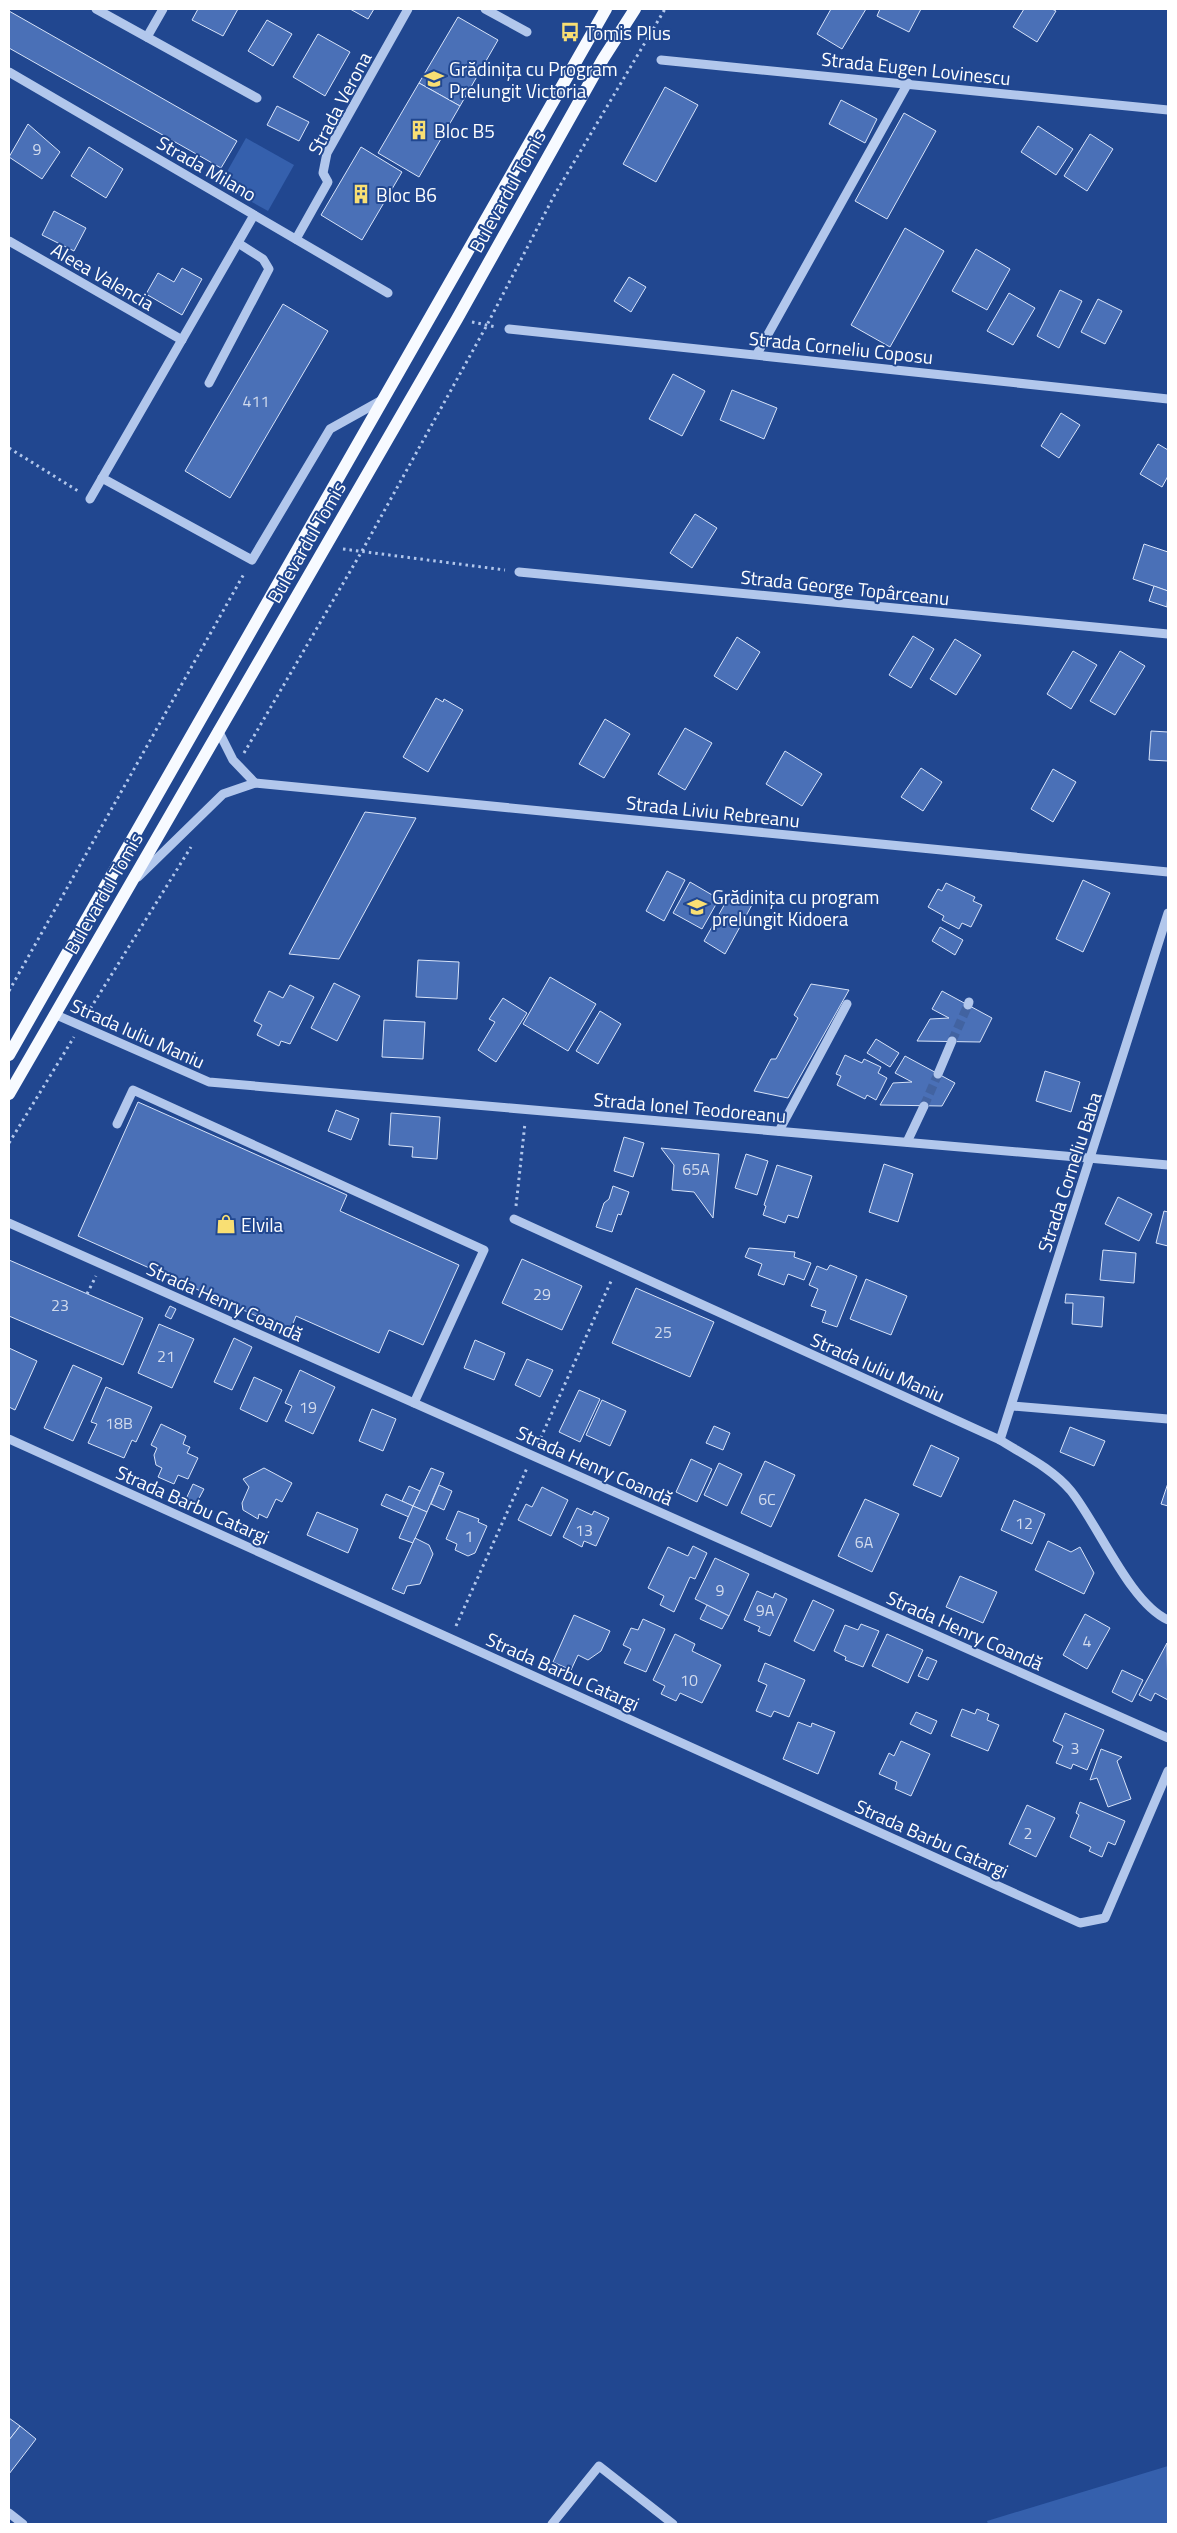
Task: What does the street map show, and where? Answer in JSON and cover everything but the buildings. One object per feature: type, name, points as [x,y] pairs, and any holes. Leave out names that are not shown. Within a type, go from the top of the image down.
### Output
[{"type":"main road","name":"Bulevardul Tomis","points":[[9,1055],[606,9]]},
{"type":"main road","name":"Bulevardul Tomis","points":[[9,1094],[126,888],[457,319],[603,59],[635,9]]},
{"type":"street","points":[[96,9],[257,98]]},
{"type":"street","points":[[147,37],[163,9]]},
{"type":"street","name":"Strada Verona","points":[[296,239],[328,182],[323,173],[326,153],[408,9]]},
{"type":"street","points":[[485,9],[527,32]]},
{"type":"street","name":"Strada Eugen Lovinescu","points":[[660,60],[1168,110]]},
{"type":"street","name":"Strada Milano","points":[[9,72],[388,293]]},
{"type":"street","points":[[757,354],[908,83]]},
{"type":"street","points":[[90,499],[254,215]]},
{"type":"street","name":"Aleea Valencia","points":[[9,241],[182,340]]},
{"type":"street","points":[[209,383],[269,269],[264,259],[238,243]]},
{"type":"street","name":"Strada Corneliu Coposu","points":[[509,330],[757,354],[1168,399]]},
{"type":"street","points":[[102,478],[252,560],[330,429],[384,399]]},
{"type":"street","name":"Strada George Topârceanu","points":[[519,572],[1168,634]]},
{"type":"street","points":[[218,730],[232,760],[256,783]]},
{"type":"street","name":"Strada Liviu Rebreanu","points":[[126,888],[223,794],[256,783],[1168,872]]},
{"type":"street","name":"Strada Corneliu Baba","points":[[1000,1440],[1168,913]]},
{"type":"street","points":[[779,1131],[847,1004]]},
{"type":"street","name":"Strada Iuliu Maniu","points":[[54,1014],[209,1082]]},
{"type":"street","points":[[938,1074],[952,1041]]},
{"type":"street","name":"Strada Ionel Teodoreanu","points":[[209,1082],[1168,1166]]},
{"type":"street","points":[[117,1124],[133,1090],[484,1250],[414,1403]]},
{"type":"street","points":[[906,1142],[924,1106]]},
{"type":"street","name":"Strada Iuliu Maniu","points":[[514,1219],[1000,1440],[1048,1470],[1069,1489],[1088,1513],[1135,1591],[1147,1607],[1168,1620]]},
{"type":"street","name":"Strada Henry Coandă","points":[[9,1223],[1168,1738]]},
{"type":"street","points":[[1012,1406],[1168,1419]]},
{"type":"street","name":"Strada Barbu Catargi","points":[[9,1439],[1080,1923],[1105,1918],[1168,1771]]},
{"type":"street","points":[[552,2524],[599,2466],[673,2524]]},
{"type":"street","points":[[9,2512],[23,2524]]},
{"type":"path","points":[[237,764],[362,552],[487,325],[555,194],[665,9]]},
{"type":"path","points":[[457,319],[509,330]]},
{"type":"path","points":[[9,448],[90,499]]},
{"type":"path","points":[[325,547],[519,572]]},
{"type":"path","points":[[9,991],[252,560]]},
{"type":"path","points":[[9,1143],[193,844]]},
{"type":"path","points":[[514,1219],[526,1110]]},
{"type":"path","points":[[87,1294],[102,1264]]},
{"type":"path","points":[[450,1638],[618,1266]]},
{"type":"shaded area","points":[[246,138],[294,165],[268,211],[220,184]]},
{"type":"shaded area","points":[[1168,2466],[1168,2524],[988,2524],[987,2521]]},
{"type":"tunnel","points":[[952,1041],[968,1005]]},
{"type":"tunnel","points":[[924,1106],[938,1074]]},
{"type":"place","name":"Tomis Plus","points":[[570,32]]},
{"type":"place","name":"Grădinița cu Program Prelungit Victoria","points":[[434,79]]},
{"type":"place","name":"Bloc B5","points":[[419,130]]},
{"type":"place","name":"Bloc B6","points":[[361,194]]},
{"type":"place","name":"Grădinița cu program prelungit Kidoera","points":[[697,907]]},
{"type":"place","name":"Elvila","points":[[226,1224]]}]
